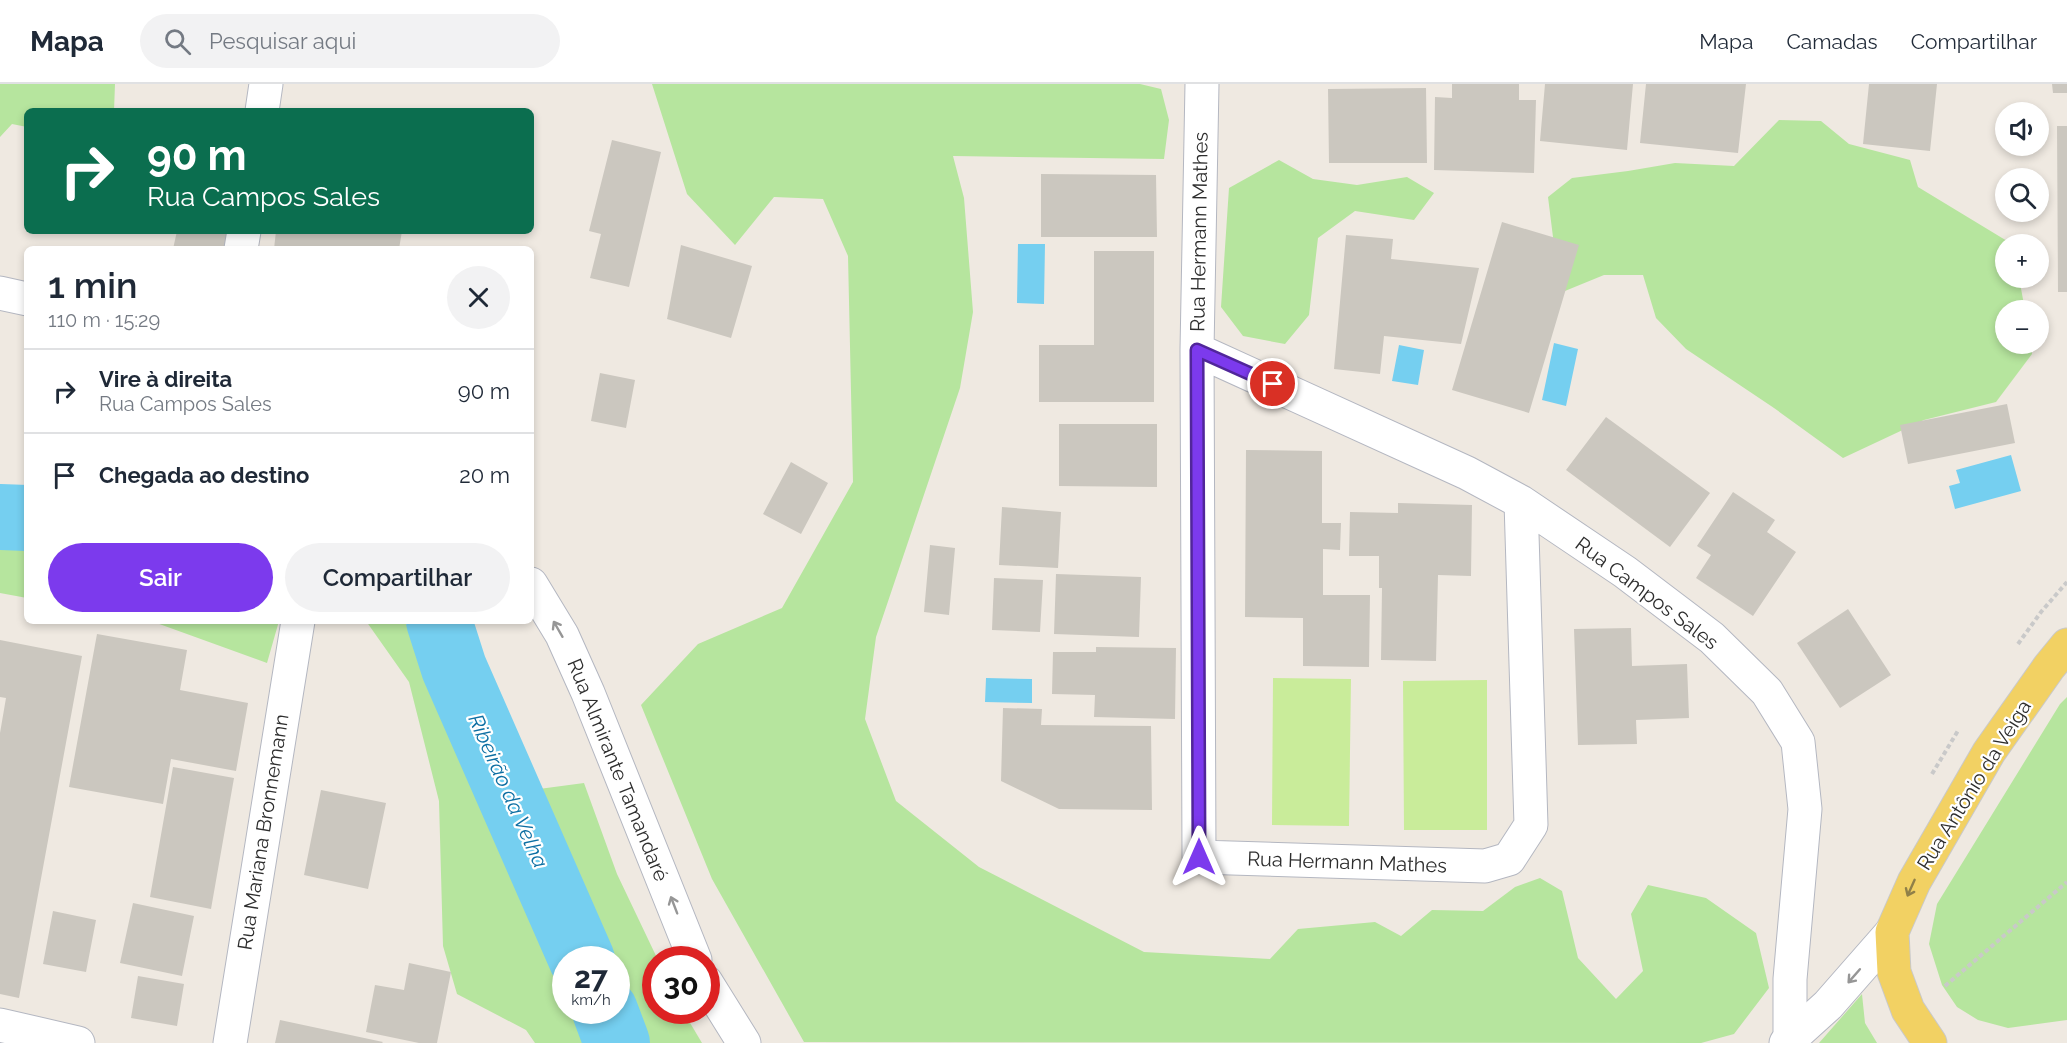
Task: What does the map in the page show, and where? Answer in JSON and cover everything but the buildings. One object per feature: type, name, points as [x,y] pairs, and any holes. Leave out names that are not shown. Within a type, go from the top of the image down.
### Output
[{"type":"main road","name":"Rua Antônio da Veiga","points":[[1892,932],[1914,882],[1989,752],[2067,645]]},
{"type":"main road","points":[[1892,932],[1894,972],[1908,1010],[1930,1043]]},
{"type":"street","points":[[262,108],[266,84]]},
{"type":"street","name":"Rua Hermann Mathes","points":[[1202,84],[1197,350],[1199,857],[1485,866],[1509,859],[1531,825],[1521,502]]},
{"type":"street","points":[[0,293],[24,298]]},
{"type":"street","name":"Rua Campos Sales","points":[[1197,350],[1467,473],[1521,502],[1625,572],[1712,638],[1767,692],[1798,742],[1805,809],[1790,979],[1789,1042]]},
{"type":"street","name":"Rua Almirante Tamandaré","points":[[534,589],[562,636],[588,693],[689,946]]},
{"type":"street","name":"Rua Mariana Bronnemann","points":[[230,1043],[297,624]]},
{"type":"street","points":[[1789,1042],[1828,1005],[1892,932]]},
{"type":"street","points":[[720,1004],[744,1043]]},
{"type":"street","points":[[0,1025],[78,1043]]},
{"type":"path","points":[[2041,612],[2067,582]]},
{"type":"path","points":[[1945,986],[2067,882]]},
{"type":"green space","points":[[0,84],[115,84],[114,108],[24,108],[24,126],[12,124],[0,137]]},
{"type":"green space","points":[[652,84],[1140,84],[1161,89],[1169,120],[1164,159],[953,156],[964,198],[973,312],[960,388],[876,637],[865,719],[896,801],[979,867],[1144,952],[1270,959],[1298,929],[1375,922],[1401,936],[1432,910],[1483,911],[1515,887],[1540,878],[1562,891],[1578,958],[1616,999],[1643,971],[1631,914],[1648,885],[1706,898],[1756,933],[1769,988],[1734,1034],[1701,1043],[804,1042],[712,879],[641,705],[698,644],[782,608],[853,482],[848,256],[823,199],[774,197],[735,245],[687,194]]},
{"type":"green space","points":[[1779,120],[1821,121],[1849,144],[1910,160],[1918,187],[1996,234],[1995,288],[2021,288],[2023,300],[1995,300],[1995,354],[2032,354],[1996,402],[1924,420],[1843,458],[1686,349],[1656,318],[1643,275],[1604,275],[1560,293],[1548,197],[1572,178],[1675,163],[1734,166]]},
{"type":"green space","points":[[1279,160],[1313,179],[1357,185],[1407,177],[1434,193],[1414,220],[1355,211],[1318,238],[1309,315],[1285,344],[1243,336],[1221,307],[1229,188]]},
{"type":"green space","points":[[0,531],[24,534],[24,597],[0,593]]},
{"type":"green space","points":[[159,624],[278,624],[267,663]]},
{"type":"green space","points":[[368,624],[406,624],[467,755],[552,958],[552,1024],[578,1024],[583,1043],[535,1043],[526,1030],[457,994],[443,946],[439,801],[409,682]]},
{"type":"green space","points":[[1273,678],[1351,679],[1349,826],[1272,825]]},
{"type":"green space","points":[[1487,680],[1487,830],[1404,830],[1403,681]]},
{"type":"green space","points":[[2067,697],[2067,1020],[2008,1028],[1978,1020],[1957,1007],[1942,985],[1929,944],[1937,904],[2060,704]]},
{"type":"green space","points":[[584,783],[617,874],[651,946],[642,946],[642,1024],[691,1024],[702,1043],[635,1043],[629,1024],[630,946],[605,946],[595,915],[566,888],[524,791]]},
{"type":"green space","points":[[1862,994],[1865,1023],[1877,1043],[1819,1043]]},
{"type":"water","points":[[1018,244],[1045,244],[1044,304],[1017,303]]},
{"type":"water","points":[[1554,343],[1578,349],[1566,406],[1542,400]]},
{"type":"water","points":[[1399,345],[1424,350],[1418,385],[1392,381]]},
{"type":"water","points":[[2011,455],[2021,491],[1955,509],[1949,486],[1960,483],[1956,470]]},
{"type":"water","points":[[986,678],[1032,679],[1032,703],[985,702]]},
{"type":"waterway","name":"Ribeirão da Velha","points":[[0,517],[24,518]]},
{"type":"waterway","name":"Ribeirão da Velha","points":[[440,624],[454,668],[576,946]]},
{"type":"waterway","name":"Ribeirão da Velha","points":[[610,1024],[617,1043]]},
{"type":"route","points":[[1199,857],[1197,350],[1273,384]]}]
